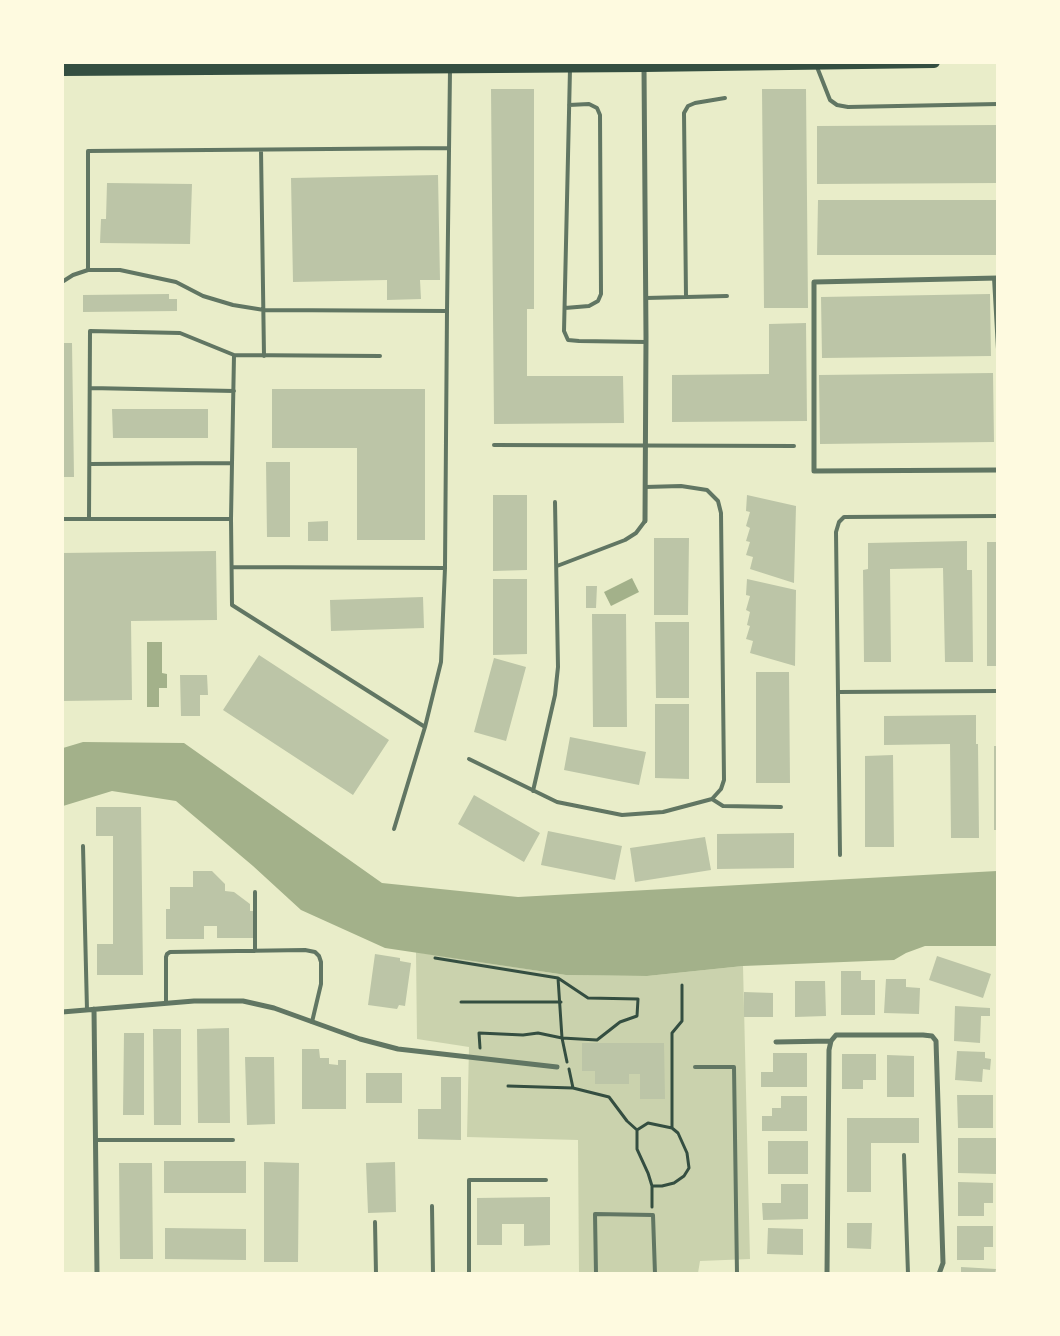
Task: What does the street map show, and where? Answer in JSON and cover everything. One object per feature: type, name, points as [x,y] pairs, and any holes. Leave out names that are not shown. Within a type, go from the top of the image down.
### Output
[{"type":"main road","points":[[62,70],[450,68],[546,65],[570,67],[644,64],[934,62]]},
{"type":"street","points":[[644,64],[645,521]]},
{"type":"street","points":[[996,278],[814,282],[814,471],[998,470]]},
{"type":"street","points":[[62,1012],[194,1001],[243,1001],[274,1008],[360,1039],[398,1049],[557,1067]]},
{"type":"street","points":[[94,1009],[97,1274]]},
{"type":"street","points":[[827,1274],[829,1050],[831,1041],[836,1034],[923,1035],[932,1036],[936,1041],[943,1263],[939,1274]]},
{"type":"street","points":[[776,1042],[831,1041]]},
{"type":"lane","points":[[817,63],[830,100],[837,105],[848,107],[998,104]]},
{"type":"lane","points":[[570,67],[564,331],[568,340],[646,342]]},
{"type":"lane","points":[[394,829],[425,727],[441,662],[446,568],[450,68]]},
{"type":"lane","points":[[686,297],[684,113],[688,106],[695,102],[726,98]]},
{"type":"lane","points":[[565,308],[590,306],[598,301],[601,294],[600,114],[597,108],[589,104],[569,105]]},
{"type":"lane","points":[[88,270],[88,151],[449,148]]},
{"type":"lane","points":[[261,150],[264,356]]},
{"type":"lane","points":[[62,282],[88,270],[120,270],[176,282],[203,296],[233,306],[264,310],[447,311]]},
{"type":"lane","points":[[996,278],[998,350]]},
{"type":"lane","points":[[646,298],[727,296]]},
{"type":"lane","points":[[89,519],[90,331],[180,333],[234,355],[380,356]]},
{"type":"lane","points":[[234,355],[231,519],[232,605],[425,727]]},
{"type":"lane","points":[[90,388],[234,391]]},
{"type":"lane","points":[[494,445],[794,446]]},
{"type":"lane","points":[[90,464],[232,463]]},
{"type":"lane","points":[[469,759],[557,802],[622,815],[663,812],[712,799],[721,789],[724,780],[721,513],[718,502],[707,490],[681,486],[645,487]]},
{"type":"lane","points":[[533,791],[550,722],[558,667],[555,502]]},
{"type":"lane","points":[[840,855],[836,532],[839,522],[844,517],[998,516]]},
{"type":"lane","points":[[62,519],[231,519]]},
{"type":"lane","points":[[557,566],[625,540],[636,532],[645,521]]},
{"type":"lane","points":[[232,567],[446,568]]},
{"type":"lane","points":[[838,692],[998,691]]},
{"type":"lane","points":[[712,799],[723,806],[781,807]]},
{"type":"lane","points":[[83,846],[87,1010]]},
{"type":"lane","points":[[256,892],[256,951]]},
{"type":"lane","points":[[166,1003],[167,954],[170,952],[305,950],[315,952],[320,956],[322,962],[320,984],[312,1022]]},
{"type":"lane","points":[[695,1067],[734,1067],[737,1274]]},
{"type":"lane","points":[[95,1140],[233,1140]]},
{"type":"lane","points":[[904,1155],[908,1274]]},
{"type":"lane","points":[[469,1274],[468,1180],[546,1180]]},
{"type":"lane","points":[[432,1206],[433,1274]]},
{"type":"lane","points":[[596,1274],[595,1214],[653,1215],[655,1274]]},
{"type":"lane","points":[[375,1222],[376,1274]]},
{"type":"path","points":[[435,958],[558,978],[588,998],[638,999],[637,1016],[620,1022],[596,1040],[562,1038],[538,1033],[523,1035],[480,1034],[480,1058]]},
{"type":"path","points":[[461,1002],[561,1002],[558,978]]},
{"type":"path","points":[[672,1128],[672,1033],[682,1020],[682,985]]},
{"type":"path","points":[[573,1088],[609,1097],[626,1121],[637,1130]]},
{"type":"path","points":[[637,1130],[648,1122],[672,1128],[678,1134],[687,1153],[689,1168],[684,1176],[674,1183],[652,1186]]},
{"type":"path","points":[[637,1130],[637,1149],[652,1186],[653,1215]]},
{"type":"shaded area","points":[[632,578],[639,592],[611,606],[604,592]]},
{"type":"shaded area","points":[[147,642],[162,642],[162,673],[167,674],[167,688],[159,688],[159,707],[147,707]]},
{"type":"shaded area","points":[[83,742],[184,743],[382,883],[518,897],[997,871],[997,946],[925,946],[894,960],[743,966],[647,976],[566,975],[385,948],[301,910],[253,866],[176,801],[112,791],[63,806],[63,748]]},
{"type":"shaded area","points":[[416,952],[566,975],[647,976],[743,966],[750,1259],[700,1261],[698,1273],[579,1273],[578,1140],[467,1137],[469,1047],[417,1039]]},
{"type":"building","points":[[491,89],[534,89],[534,309],[527,309],[527,376],[623,376],[624,423],[494,424]]},
{"type":"building","points":[[762,89],[806,89],[808,308],[764,308]]},
{"type":"building","points":[[998,125],[998,183],[817,184],[817,126]]},
{"type":"building","points":[[438,175],[440,280],[420,280],[421,299],[387,300],[387,280],[293,282],[291,178]]},
{"type":"building","points":[[107,183],[192,184],[190,244],[100,243],[101,219],[106,219]]},
{"type":"building","points":[[818,200],[998,200],[998,255],[817,255]]},
{"type":"building","points":[[169,294],[169,299],[177,299],[177,311],[83,312],[83,295]]},
{"type":"building","points":[[990,294],[991,356],[822,358],[821,297]]},
{"type":"building","points":[[806,323],[807,421],[672,422],[672,375],[769,374],[769,324]]},
{"type":"building","points":[[62,343],[72,343],[74,477],[62,477]]},
{"type":"building","points":[[993,373],[994,442],[820,444],[819,375]]},
{"type":"building","points":[[272,389],[425,389],[425,540],[357,540],[357,448],[272,448]]},
{"type":"building","points":[[112,409],[208,409],[208,438],[113,438]]},
{"type":"building","points":[[266,462],[290,462],[290,537],[267,537]]},
{"type":"building","points":[[493,495],[527,495],[527,570],[493,571]]},
{"type":"building","points":[[747,495],[796,506],[794,583],[750,569],[753,557],[746,555],[750,542],[746,541],[750,528],[746,526],[750,512],[746,511]]},
{"type":"building","points":[[328,521],[328,541],[308,541],[308,522]]},
{"type":"building","points":[[654,538],[689,538],[688,615],[654,615]]},
{"type":"building","points":[[967,541],[967,570],[972,570],[973,662],[945,662],[943,568],[890,569],[891,662],[864,662],[863,570],[868,569],[868,543]]},
{"type":"building","points":[[987,542],[998,542],[998,666],[987,666]]},
{"type":"building","points":[[216,551],[217,620],[131,621],[132,700],[62,701],[62,553]]},
{"type":"building","points":[[493,579],[527,579],[527,654],[493,655]]},
{"type":"building","points":[[747,579],[796,590],[795,666],[750,653],[753,641],[746,639],[750,626],[747,625],[750,612],[746,610],[750,596],[746,595]]},
{"type":"building","points":[[586,586],[597,586],[596,608],[586,608]]},
{"type":"building","points":[[423,597],[424,628],[331,631],[330,600]]},
{"type":"building","points":[[592,614],[626,614],[627,727],[593,727]]},
{"type":"building","points":[[655,622],[689,622],[689,698],[656,698]]},
{"type":"building","points":[[259,655],[389,740],[353,795],[223,710]]},
{"type":"building","points":[[494,658],[526,667],[506,741],[474,732]]},
{"type":"building","points":[[756,672],[789,672],[790,783],[756,783]]},
{"type":"building","points":[[180,675],[207,675],[208,695],[200,695],[200,716],[181,716]]},
{"type":"building","points":[[655,704],[689,704],[689,779],[655,778]]},
{"type":"building","points":[[976,715],[979,838],[951,838],[950,744],[884,745],[884,716]]},
{"type":"building","points":[[570,737],[646,752],[639,785],[564,770]]},
{"type":"building","points":[[994,746],[998,746],[998,830],[994,830]]},
{"type":"building","points":[[893,755],[894,847],[865,847],[865,756]]},
{"type":"building","points":[[474,795],[540,833],[524,862],[458,824]]},
{"type":"building","points":[[96,807],[141,807],[143,975],[97,975],[97,944],[113,944],[113,836],[96,836]]},
{"type":"building","points":[[548,831],[622,846],[615,880],[541,865]]},
{"type":"building","points":[[794,833],[794,868],[717,869],[717,834]]},
{"type":"building","points":[[705,837],[711,870],[635,882],[630,848]]},
{"type":"building","points":[[193,871],[212,871],[225,884],[225,891],[234,892],[250,904],[250,911],[254,911],[254,938],[217,938],[217,926],[204,926],[204,939],[166,939],[166,909],[170,909],[170,887],[193,887]]},
{"type":"building","points":[[375,954],[400,958],[400,961],[411,963],[405,1006],[399,1005],[397,1009],[368,1005]]},
{"type":"building","points":[[937,956],[991,974],[983,998],[929,980]]},
{"type":"building","points":[[841,971],[861,971],[861,980],[875,980],[875,1015],[841,1015]]},
{"type":"building","points":[[886,979],[906,979],[906,987],[920,988],[919,1014],[884,1013]]},
{"type":"building","points":[[795,981],[825,981],[826,1016],[795,1017]]},
{"type":"building","points":[[744,992],[773,993],[773,1017],[744,1017]]},
{"type":"building","points":[[955,1006],[990,1008],[990,1016],[981,1016],[980,1043],[954,1041]]},
{"type":"building","points":[[229,1028],[230,1123],[198,1123],[197,1029]]},
{"type":"building","points":[[153,1029],[181,1029],[181,1125],[154,1125]]},
{"type":"building","points":[[124,1033],[144,1033],[144,1115],[123,1115]]},
{"type":"building","points":[[582,1043],[664,1043],[665,1099],[640,1099],[640,1074],[629,1074],[629,1084],[595,1084],[595,1071],[582,1071]]},
{"type":"building","points":[[302,1049],[319,1049],[320,1058],[329,1058],[329,1064],[338,1065],[338,1060],[346,1060],[346,1109],[302,1109]]},
{"type":"building","points":[[957,1051],[985,1052],[985,1058],[991,1059],[990,1070],[983,1069],[982,1082],[955,1080]]},
{"type":"building","points":[[773,1053],[807,1053],[807,1087],[761,1087],[761,1072],[773,1072]]},
{"type":"building","points":[[842,1054],[876,1054],[876,1080],[863,1080],[863,1089],[842,1089]]},
{"type":"building","points":[[887,1055],[914,1056],[914,1097],[887,1097]]},
{"type":"building","points":[[245,1057],[274,1057],[275,1124],[247,1125]]},
{"type":"building","points":[[366,1073],[402,1073],[402,1103],[366,1103]]},
{"type":"building","points":[[441,1077],[461,1077],[461,1140],[418,1139],[418,1109],[441,1109]]},
{"type":"building","points":[[957,1095],[993,1095],[993,1128],[958,1128]]},
{"type":"building","points":[[781,1096],[807,1096],[807,1131],[762,1131],[762,1116],[772,1116],[772,1108],[781,1108]]},
{"type":"building","points":[[847,1118],[919,1118],[919,1143],[871,1143],[871,1192],[847,1192]]},
{"type":"building","points":[[958,1138],[996,1138],[996,1174],[958,1173]]},
{"type":"building","points":[[768,1141],[808,1141],[808,1174],[768,1174]]},
{"type":"building","points":[[164,1161],[246,1161],[246,1193],[164,1193]]},
{"type":"building","points":[[264,1162],[299,1163],[298,1262],[264,1262]]},
{"type":"building","points":[[395,1162],[396,1212],[368,1213],[366,1163]]},
{"type":"building","points":[[119,1163],[152,1163],[153,1259],[120,1259]]},
{"type":"building","points":[[958,1182],[993,1183],[993,1203],[984,1203],[984,1216],[958,1216]]},
{"type":"building","points":[[781,1184],[808,1184],[808,1219],[763,1220],[762,1203],[781,1203]]},
{"type":"building","points":[[550,1197],[550,1245],[524,1246],[524,1224],[502,1224],[502,1245],[477,1245],[477,1198]]},
{"type":"building","points":[[847,1223],[872,1223],[871,1249],[847,1248]]},
{"type":"building","points":[[957,1226],[993,1226],[993,1247],[984,1247],[984,1260],[957,1260]]},
{"type":"building","points":[[165,1228],[246,1229],[246,1260],[165,1259]]},
{"type":"building","points":[[768,1228],[803,1229],[803,1255],[767,1254]]},
{"type":"building","points":[[961,1267],[996,1269],[995,1274],[961,1274]]}]
